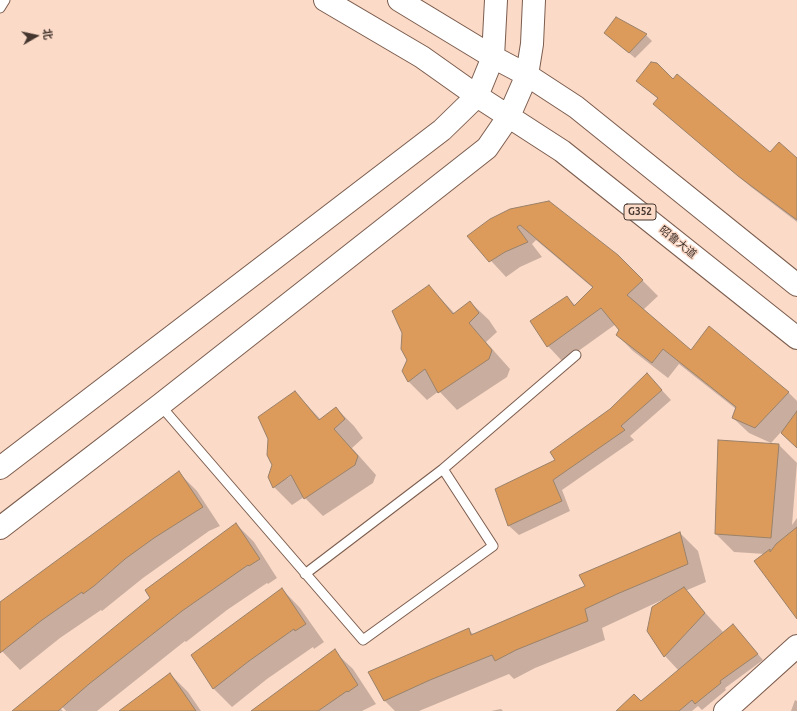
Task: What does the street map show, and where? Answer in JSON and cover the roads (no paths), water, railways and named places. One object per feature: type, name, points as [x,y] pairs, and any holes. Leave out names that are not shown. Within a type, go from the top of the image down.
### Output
[{"type":"main road","name":"昭鲁大道","points":[[325,0],[422,57],[477,96],[562,151],[602,181],[797,338]]},
{"type":"main road","points":[[399,0],[527,75],[576,107],[797,284]]},
{"type":"main road","points":[[0,468],[442,130],[477,96],[493,56],[496,0]]},
{"type":"main road","points":[[0,528],[160,405],[487,148],[509,116],[527,75],[532,44],[534,0]]},
{"type":"main road","points":[[726,711],[797,646]]},
{"type":"lane","points":[[0,8],[5,0]]},
{"type":"lane","points":[[305,574],[443,468],[576,355]]},
{"type":"lane","points":[[160,405],[362,640],[493,546],[443,468]]}]
